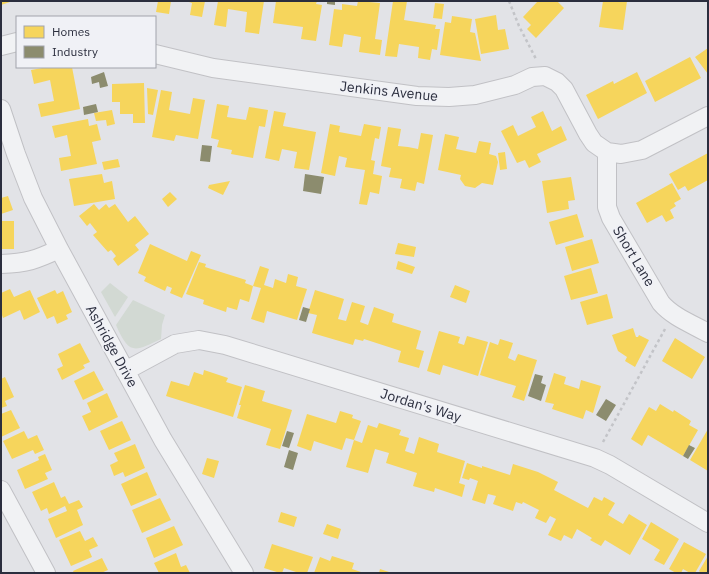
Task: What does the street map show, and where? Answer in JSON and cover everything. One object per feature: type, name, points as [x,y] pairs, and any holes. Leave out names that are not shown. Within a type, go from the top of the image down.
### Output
[{"type":"street","points":[[1,46],[16,42]]},
{"type":"street","name":"Jenkins Avenue","points":[[156,54],[213,68],[417,96],[449,97],[475,95],[515,85],[532,77],[545,76]]},
{"type":"street","points":[[545,76],[557,82],[564,89],[588,134],[594,142],[607,152],[621,154],[642,150],[708,116]]},
{"type":"street","name":"Ashridge Drive","points":[[1,109],[33,198],[59,249],[164,440],[244,573]]},
{"type":"street","name":"Short Lane","points":[[607,152],[607,207],[611,218],[661,303],[673,314],[708,333]]},
{"type":"street","points":[[1,264],[30,261],[43,257],[59,249]]},
{"type":"street","name":"Jordan's Way","points":[[125,371],[175,344],[199,340],[225,345],[595,458],[610,465],[708,523]]},
{"type":"street","points":[[1,490],[46,573]]},
{"type":"path","points":[[509,1],[519,26],[545,76]]},
{"type":"path","points":[[595,458],[673,314]]},
{"type":"shaded area","points":[[110,283],[128,297],[115,317],[101,292]]},
{"type":"shaded area","points":[[133,300],[165,315],[162,325],[161,339],[144,347],[133,348],[129,346],[125,342],[116,325]]},
{"type":"building: Homes","points":[[1,1],[13,1],[1,5]]},
{"type":"building: Homes","points":[[158,1],[171,1],[169,14],[156,12]]},
{"type":"building: Homes","points":[[186,1],[205,1],[202,17],[190,15],[192,3]]},
{"type":"building: Homes","points":[[218,1],[264,1],[259,34],[245,32],[247,12],[228,9],[226,27],[214,25]]},
{"type":"building: Homes","points":[[276,1],[317,1],[316,4],[322,5],[316,41],[301,39],[303,27],[273,23]]},
{"type":"building: Homes","points":[[358,1],[380,3],[375,39],[382,40],[380,55],[359,52],[361,37],[344,34],[342,47],[329,45],[334,9],[342,10],[342,4],[357,6]]},
{"type":"building: Homes","points":[[393,1],[407,1],[404,20],[436,25],[435,29],[440,29],[437,50],[432,49],[430,60],[418,58],[419,47],[399,44],[397,57],[385,56]]},
{"type":"building: Homes","points":[[538,1],[557,1],[564,8],[536,38],[527,29],[531,25],[523,17]]},
{"type":"building: Homes","points":[[603,1],[627,1],[623,30],[599,27]]},
{"type":"building: Homes","points":[[435,3],[444,4],[442,19],[433,18]]},
{"type":"building: Homes","points":[[496,15],[498,30],[505,29],[509,49],[481,54],[475,19]]},
{"type":"building: Homes","points":[[452,16],[472,19],[470,32],[475,33],[481,61],[440,55],[445,22],[451,23]]},
{"type":"building: Homes","points":[[708,48],[708,74],[695,57]]},
{"type":"building: Homes","points":[[690,57],[701,78],[655,102],[645,81]]},
{"type":"building: Homes","points":[[42,68],[72,68],[80,109],[41,117],[38,104],[54,101],[50,80],[34,84],[31,70]]},
{"type":"building: Homes","points":[[637,72],[647,93],[598,119],[586,95],[613,81],[614,84]]},
{"type":"building: Homes","points":[[144,83],[145,123],[133,123],[133,114],[120,114],[120,102],[112,102],[112,84]]},
{"type":"building: Homes","points":[[147,88],[158,90],[153,115],[148,114]]},
{"type":"building: Homes","points":[[161,90],[172,92],[169,110],[190,114],[193,98],[205,100],[198,139],[176,135],[174,141],[152,137]]},
{"type":"building: Homes","points":[[217,104],[229,106],[227,117],[246,120],[249,107],[268,110],[265,127],[259,126],[253,158],[231,154],[232,150],[217,147],[219,140],[211,138]]},
{"type":"building: Homes","points":[[112,110],[115,124],[107,126],[106,120],[96,121],[94,113]]},
{"type":"building: Homes","points":[[274,111],[286,113],[283,126],[316,132],[309,170],[294,168],[297,152],[282,149],[279,161],[265,158]]},
{"type":"building: Homes","points":[[543,111],[552,131],[561,126],[567,140],[537,154],[541,162],[529,168],[525,160],[517,163],[501,131],[513,125],[518,136],[536,127],[531,117]]},
{"type":"building: Homes","points":[[88,119],[89,126],[97,124],[101,140],[92,142],[97,164],[61,171],[59,158],[71,156],[67,135],[55,138],[52,126]]},
{"type":"building: Homes","points":[[330,124],[340,126],[339,132],[361,136],[364,124],[381,127],[379,139],[375,138],[371,160],[375,161],[373,174],[382,176],[379,194],[370,192],[367,205],[359,204],[365,170],[345,167],[347,158],[339,156],[335,176],[321,173]]},
{"type":"building: Homes","points":[[388,127],[401,129],[398,146],[418,149],[421,133],[433,135],[424,184],[417,182],[415,191],[400,188],[402,179],[389,177],[391,168],[381,166]]},
{"type":"building: Homes","points":[[445,134],[459,137],[456,149],[476,153],[479,141],[491,143],[489,154],[496,156],[498,162],[493,185],[482,183],[475,188],[465,186],[460,179],[461,175],[438,170]]},
{"type":"building: Homes","points":[[505,152],[507,169],[500,170],[498,153]]},
{"type":"building: Homes","points":[[708,153],[708,180],[688,191],[685,186],[678,190],[669,174]]},
{"type":"building: Homes","points":[[118,159],[120,167],[104,170],[102,162]]},
{"type":"building: Homes","points":[[102,174],[104,183],[112,181],[115,199],[74,206],[69,179]]},
{"type":"building: Homes","points":[[571,177],[575,200],[568,201],[569,209],[547,213],[542,181]]},
{"type":"building: Homes","points":[[230,181],[223,195],[208,188],[209,185]]},
{"type":"building: Homes","points":[[672,183],[681,199],[674,203],[676,206],[670,210],[674,218],[666,222],[662,215],[647,223],[636,203]]},
{"type":"building: Homes","points":[[170,192],[177,199],[168,207],[162,199]]},
{"type":"building: Homes","points":[[8,196],[13,210],[1,214],[1,198]]},
{"type":"building: Homes","points":[[94,204],[99,210],[106,204],[109,208],[115,204],[128,222],[135,216],[149,234],[135,245],[139,250],[118,266],[113,259],[116,256],[111,250],[108,252],[93,235],[97,232],[90,223],[87,226],[79,216]]},
{"type":"building: Homes","points":[[577,214],[584,237],[556,245],[549,222]]},
{"type":"building: Homes","points":[[1,221],[14,221],[14,249],[1,249]]},
{"type":"building: Homes","points":[[592,239],[599,263],[572,271],[565,247]]},
{"type":"building: Homes","points":[[398,243],[416,247],[414,257],[395,254]]},
{"type":"building: Homes","points":[[150,244],[187,261],[191,251],[201,255],[182,298],[170,293],[172,288],[167,286],[165,291],[144,281],[146,277],[138,273]]},
{"type":"building: Homes","points":[[398,261],[415,267],[412,274],[396,269]]},
{"type":"building: Homes","points":[[199,262],[206,264],[205,267],[246,280],[245,283],[253,286],[249,302],[240,299],[237,310],[227,307],[226,312],[203,304],[204,300],[186,294]]},
{"type":"building: Homes","points":[[260,266],[269,269],[264,285],[273,288],[275,279],[286,283],[288,274],[298,277],[296,286],[307,289],[297,320],[267,311],[264,323],[251,319],[261,288],[253,286]]},
{"type":"building: Homes","points":[[591,268],[598,293],[571,300],[564,276]]},
{"type":"building: Homes","points":[[455,285],[470,291],[466,303],[450,297]]},
{"type":"building: Homes","points":[[10,289],[14,297],[30,290],[40,312],[24,320],[20,310],[3,318],[1,312],[1,293]]},
{"type":"building: Homes","points":[[55,290],[57,294],[63,291],[72,312],[66,315],[68,319],[57,324],[54,316],[47,319],[37,298]]},
{"type":"building: Homes","points":[[315,290],[344,299],[338,319],[346,321],[352,302],[365,306],[360,322],[368,325],[374,307],[394,314],[392,322],[421,331],[416,349],[424,351],[419,368],[398,362],[401,351],[364,339],[363,341],[355,339],[353,345],[312,333],[317,315],[308,313]]},
{"type":"building: Homes","points":[[607,294],[613,318],[587,325],[580,302]]},
{"type":"building: Homes","points":[[633,328],[636,337],[639,335],[649,340],[635,367],[625,361],[627,357],[618,351],[612,335]]},
{"type":"building: Homes","points":[[439,331],[460,337],[458,343],[464,345],[467,336],[488,342],[478,376],[443,365],[440,375],[427,371]]},
{"type":"building: Homes","points":[[675,338],[705,357],[692,379],[662,361]]},
{"type":"building: Homes","points":[[500,339],[513,343],[508,358],[515,361],[518,354],[537,360],[524,401],[512,397],[516,386],[480,375],[490,342],[498,345]]},
{"type":"building: Homes","points":[[80,343],[90,362],[83,365],[85,368],[62,380],[57,369],[63,366],[58,354]]},
{"type":"building: Homes","points":[[204,370],[228,378],[226,382],[242,387],[233,417],[166,396],[171,381],[189,386],[194,372],[203,375]]},
{"type":"building: Homes","points":[[94,371],[104,390],[83,400],[74,381]]},
{"type":"building: Homes","points":[[554,373],[566,377],[564,384],[579,389],[581,380],[601,386],[593,413],[586,410],[583,419],[552,409],[554,404],[545,402]]},
{"type":"building: Homes","points":[[5,377],[14,397],[5,401],[7,406],[1,408],[1,379]]},
{"type":"building: Homes","points":[[245,385],[265,391],[262,401],[292,410],[280,449],[266,445],[271,429],[237,418]]},
{"type":"building: Homes","points":[[107,393],[118,417],[89,431],[82,416],[91,412],[87,403]]},
{"type":"building: Homes","points":[[660,404],[673,412],[674,410],[691,421],[689,425],[698,430],[683,456],[648,435],[642,446],[631,439],[649,407],[656,411]]},
{"type":"building: Homes","points":[[11,410],[20,428],[1,437],[1,414]]},
{"type":"building: Homes","points":[[340,411],[353,415],[352,418],[361,421],[354,440],[346,438],[342,450],[314,441],[311,451],[297,446],[307,414],[336,423]]},
{"type":"building: Homes","points":[[122,421],[131,440],[109,450],[100,431]]},
{"type":"building: Homes","points":[[379,423],[401,430],[399,435],[409,438],[405,451],[414,454],[419,437],[439,444],[437,452],[465,461],[459,483],[465,485],[462,497],[435,488],[434,492],[413,486],[417,473],[386,463],[389,453],[375,449],[368,473],[346,467],[354,440],[362,443],[368,425],[377,428]]},
{"type":"building: Homes","points":[[708,429],[708,471],[690,460]]},
{"type":"building: Homes","points":[[24,431],[28,439],[37,435],[44,450],[35,454],[33,450],[12,459],[3,441]]},
{"type":"building: Homes","points":[[135,444],[145,468],[125,477],[123,472],[114,476],[110,465],[118,461],[114,453]]},
{"type":"building: Homes","points":[[45,454],[52,470],[45,473],[48,479],[25,489],[17,470],[39,460],[38,457]]},
{"type":"building: Homes","points":[[207,458],[219,461],[214,478],[202,474]]},
{"type":"building: Homes","points":[[467,463],[510,475],[513,464],[538,472],[558,482],[554,490],[588,508],[594,497],[602,501],[604,497],[615,503],[608,515],[623,524],[629,514],[647,525],[630,555],[605,540],[601,546],[590,540],[592,538],[577,529],[572,539],[564,535],[561,541],[548,535],[556,519],[550,516],[546,523],[535,518],[539,510],[523,502],[522,504],[516,502],[513,511],[493,504],[496,496],[488,494],[485,504],[472,500],[478,481],[470,478],[469,480],[462,478]]},
{"type":"building: Homes","points":[[147,472],[157,495],[131,506],[121,484]]},
{"type":"building: Homes","points":[[54,482],[61,498],[65,496],[69,504],[79,500],[83,507],[77,510],[83,525],[56,538],[48,519],[67,511],[65,506],[49,514],[47,508],[41,511],[32,492]]},
{"type":"building: Homes","points":[[160,498],[171,520],[142,533],[132,510]]},
{"type":"building: Homes","points":[[281,512],[297,517],[294,527],[278,522]]},
{"type":"building: Homes","points":[[651,522],[679,539],[664,565],[654,560],[660,550],[642,539]]},
{"type":"building: Homes","points":[[327,524],[341,529],[338,539],[323,534]]},
{"type":"building: Homes","points":[[174,526],[183,545],[154,558],[146,538]]},
{"type":"building: Homes","points":[[80,531],[85,541],[93,537],[98,546],[89,550],[92,557],[71,566],[59,540]]},
{"type":"building: Homes","points":[[684,542],[706,554],[695,573],[690,573],[683,569],[681,573],[676,573],[669,569]]},
{"type":"building: Homes","points":[[272,544],[313,557],[307,573],[299,573],[284,568],[282,573],[280,573],[264,568]]},
{"type":"building: Homes","points":[[176,553],[181,567],[186,565],[190,573],[159,573],[154,563]]},
{"type":"building: Homes","points":[[332,556],[354,563],[352,569],[364,573],[314,573],[320,557],[330,561]]},
{"type":"building: Homes","points":[[708,556],[708,573],[701,573],[699,571]]},
{"type":"building: Homes","points":[[102,558],[108,570],[101,573],[74,573],[73,571]]},
{"type":"building: Homes","points":[[380,569],[392,573],[379,573]]},
{"type":"building: Industry","points":[[327,1],[335,1],[335,5],[327,4]]},
{"type":"building: Industry","points":[[104,72],[108,86],[100,88],[99,82],[92,84],[91,77]]},
{"type":"building: Industry","points":[[96,104],[98,112],[84,115],[83,107]]},
{"type":"building: Industry","points":[[202,145],[212,146],[210,162],[200,161]]},
{"type":"building: Industry","points":[[305,174],[324,177],[321,194],[303,191]]},
{"type":"building: Industry","points":[[303,307],[310,309],[306,322],[299,320]]},
{"type":"building: Industry","points":[[535,374],[543,376],[541,383],[546,385],[541,401],[528,396]]},
{"type":"building: Industry","points":[[606,399],[616,405],[606,421],[596,415]]},
{"type":"building: Industry","points":[[287,431],[294,433],[289,448],[282,446]]},
{"type":"building: Industry","points":[[689,445],[695,448],[688,459],[683,456]]},
{"type":"building: Industry","points":[[289,450],[298,453],[293,470],[284,467]]}]
